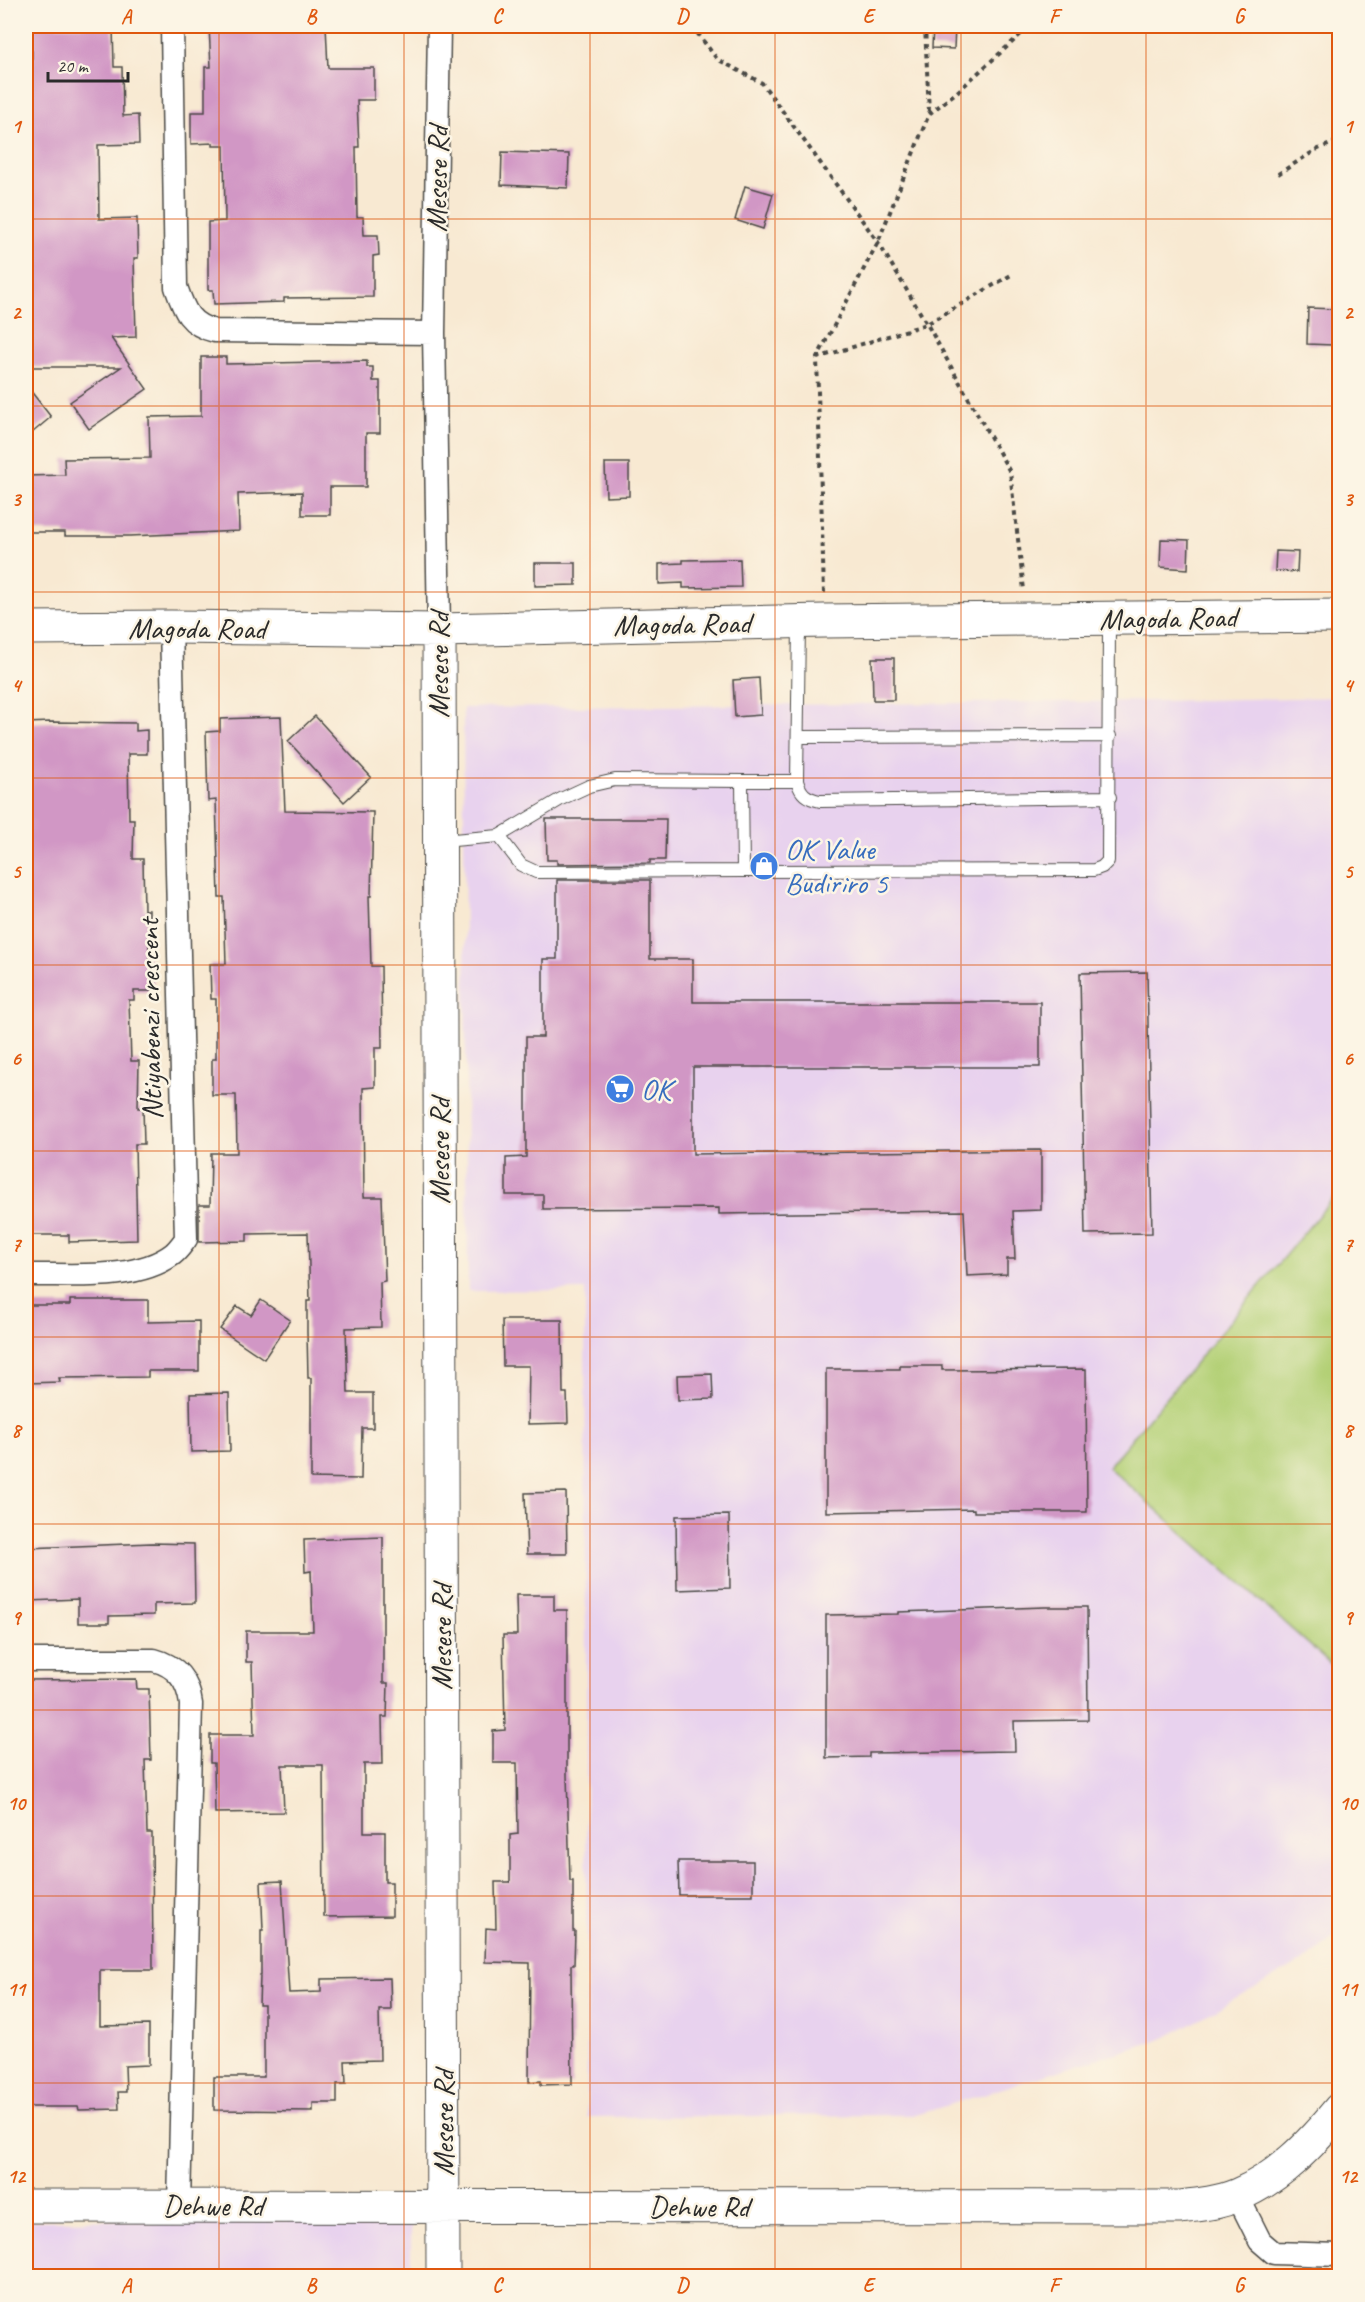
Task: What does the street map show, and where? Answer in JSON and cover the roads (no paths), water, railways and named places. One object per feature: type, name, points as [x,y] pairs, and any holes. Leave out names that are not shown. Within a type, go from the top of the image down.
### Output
[{"type":"street","points":[[172,26],[176,287],[186,312],[198,326],[215,331],[434,333]]},
{"type":"street","name":"Mesese Rd","points":[[439,26],[434,333],[439,630],[443,2277]]},
{"type":"street","name":"Magoda Road","points":[[26,628],[439,630],[812,621],[1340,616]]},
{"type":"street","name":"Ntiyabenzi crescent","points":[[26,1275],[113,1274],[140,1269],[160,1262],[175,1253],[186,1239],[171,627]]},
{"type":"street","points":[[26,1660],[154,1660],[164,1662],[176,1670],[185,1680],[189,1690],[191,1704],[178,2205]]},
{"type":"street","name":"Dehwe Rd","points":[[26,2205],[1179,2207],[1204,2204],[1237,2195],[1280,2171],[1314,2140],[1340,2109]]},
{"type":"street","points":[[1237,2195],[1260,2241],[1274,2253],[1340,2255]]},
{"type":"lane","points":[[499,836],[521,865],[536,872],[1094,870],[1102,867],[1108,861],[1109,618]]},
{"type":"lane","points":[[812,621],[798,737],[796,781],[799,790],[807,798],[820,801],[1110,797]]},
{"type":"lane","points":[[798,737],[1110,736]]},
{"type":"lane","points":[[438,841],[499,836],[561,799],[589,786],[615,780],[796,781]]},
{"type":"lane","points":[[742,781],[743,871]]},
{"type":"place","name":"OK Value Budiriro 5","points":[[764,866]]},
{"type":"place","name":"OK","points":[[620,1089]]}]
